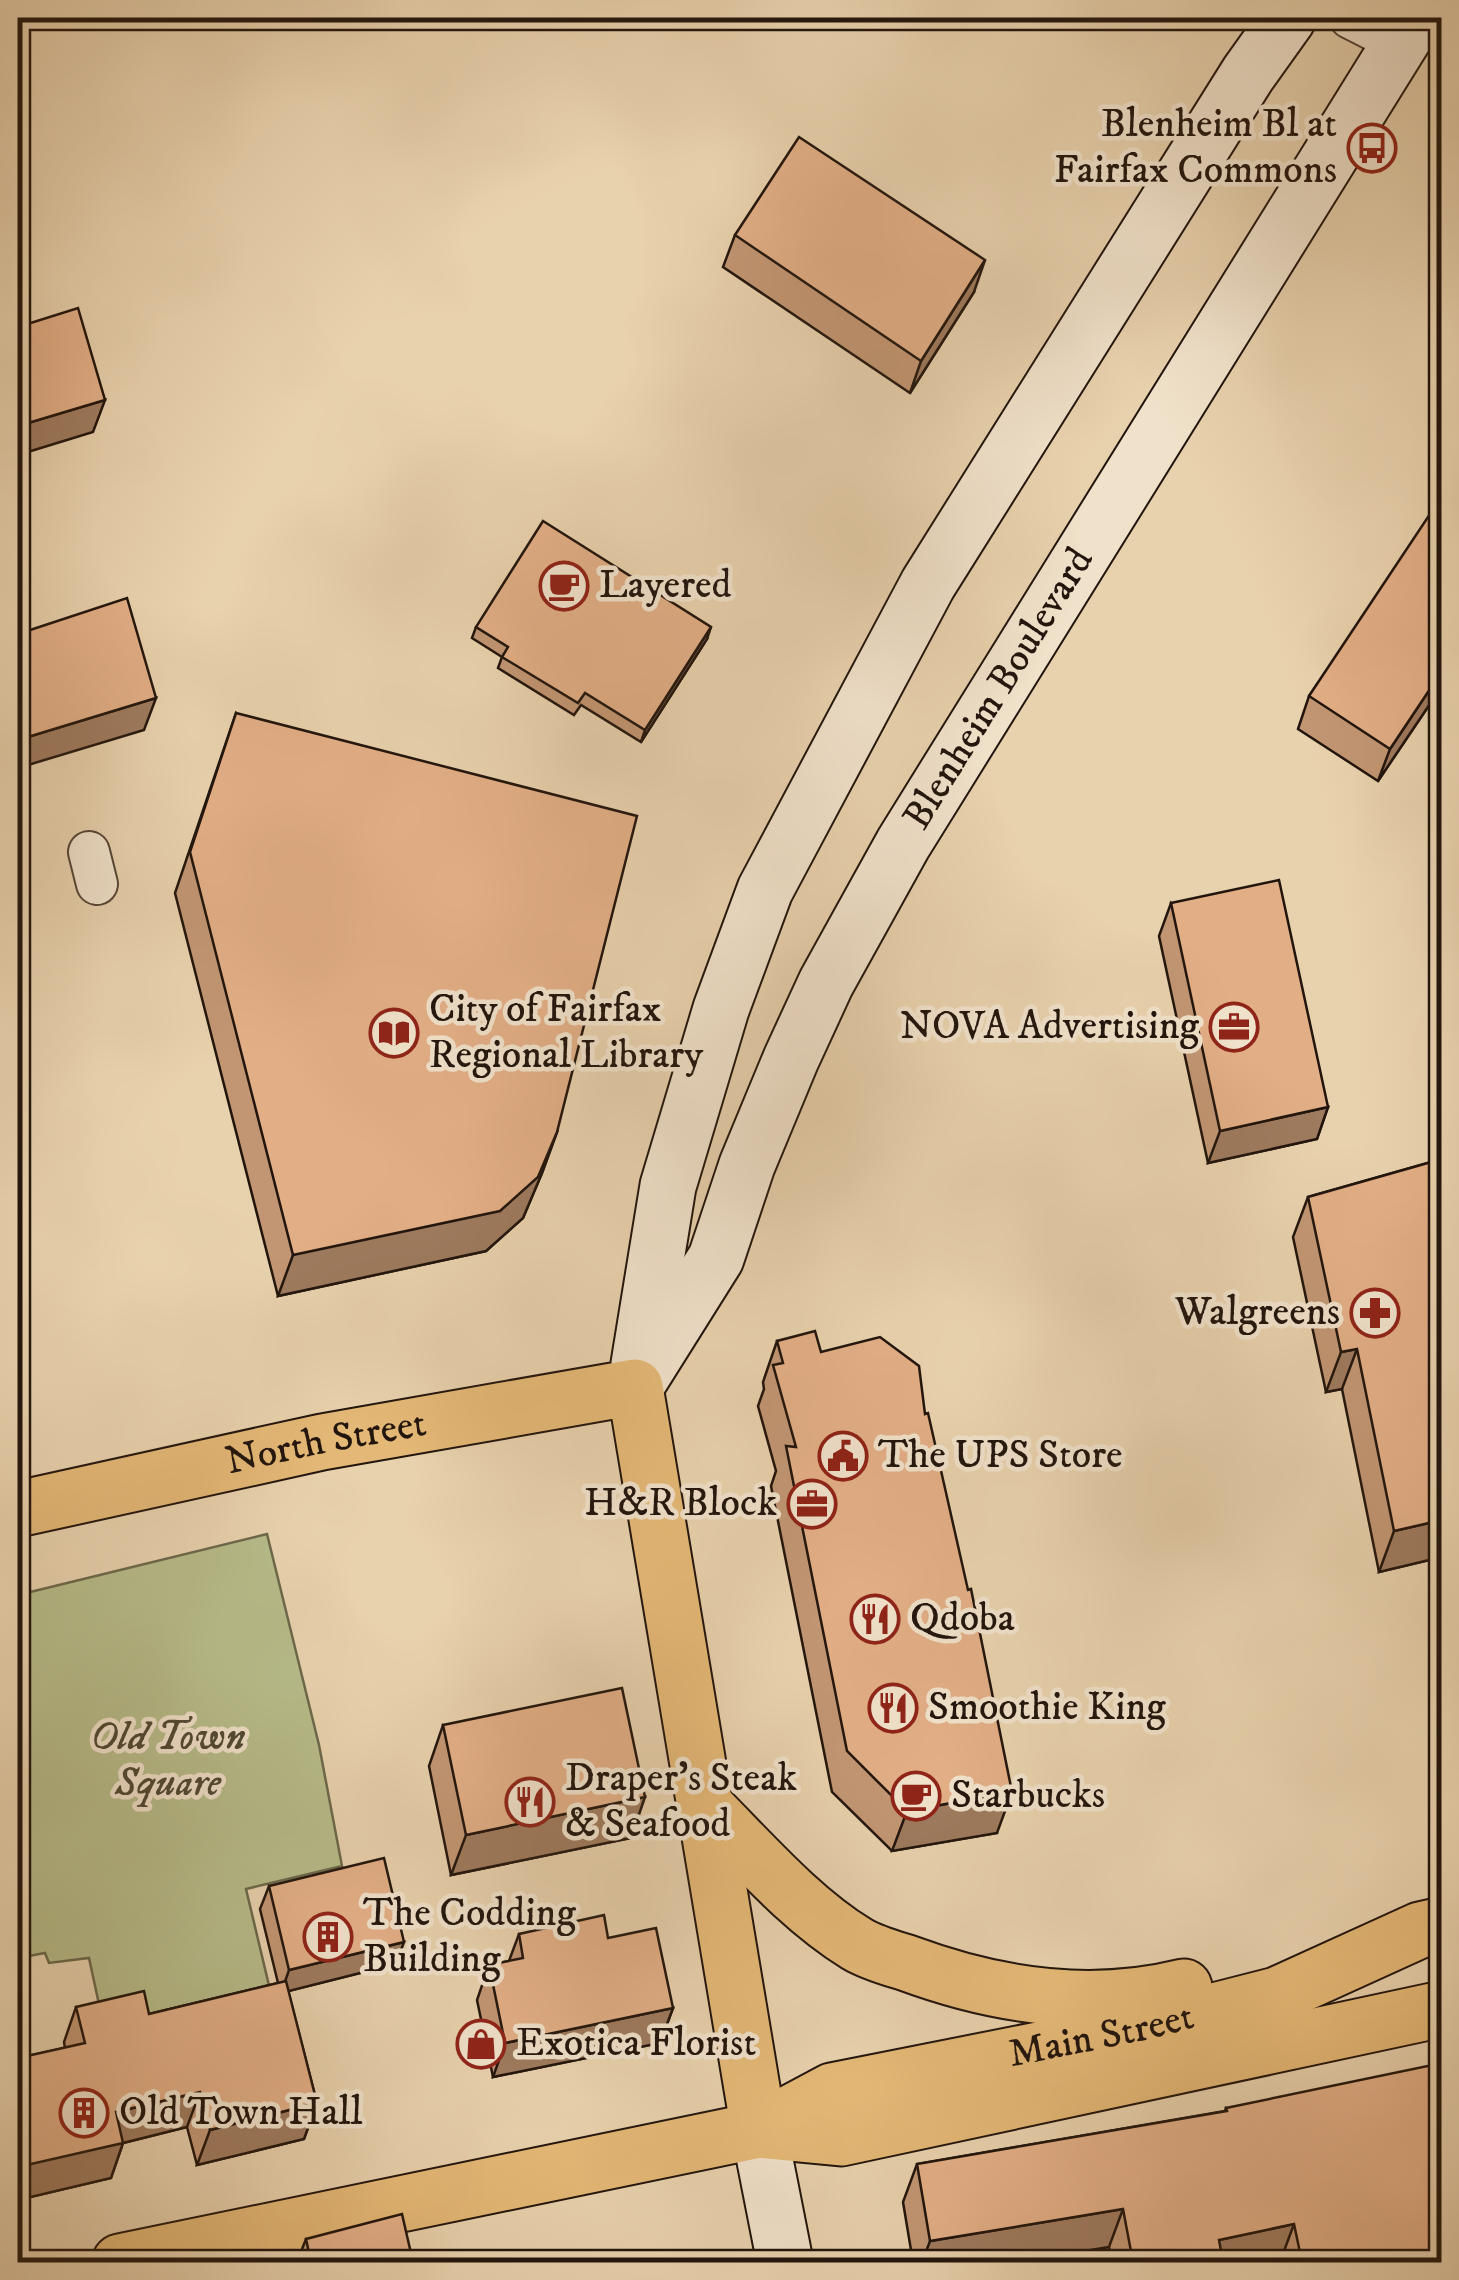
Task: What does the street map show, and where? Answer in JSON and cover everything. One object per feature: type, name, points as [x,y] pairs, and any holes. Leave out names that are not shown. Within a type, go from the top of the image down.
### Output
[{"type":"main road","points":[[786,2262],[759,2130],[636,1387],[668,1186],[721,1009],[765,890],[928,584],[1248,74],[1288,18]]},
{"type":"main road","name":"Blenheim Boulevard","points":[[636,1387],[716,1258],[747,1166],[791,1058],[826,983],[903,844],[1148,444],[1409,31]]},
{"type":"main road","name":"North Street","points":[[18,1509],[322,1442],[636,1387]]},
{"type":"main road","points":[[705,1806],[776,1876],[859,1946],[960,1983],[1054,1999],[1155,1994],[1431,1928]]},
{"type":"main road","name":"Main Street","points":[[120,2262],[759,2130],[832,2091],[1144,2030],[1277,1995],[1431,1928]]},
{"type":"main road","name":"Main Street","points":[[759,2130],[842,2138],[1442,2009]]},
{"type":"street","points":[[1350,18],[1409,31]]},
{"type":"green space","name":"Old Town Square","points":[[267,1534],[319,1745],[342,1866],[246,1889],[276,2015],[105,2032],[89,1958],[49,1963],[45,1953],[18,1958],[18,1595]]},
{"type":"building","points":[[799,137],[985,260],[921,361],[735,235]]},
{"type":"building","points":[[78,308],[105,400],[18,426],[18,327]]},
{"type":"building","points":[[1436,505],[1442,508],[1442,671],[1390,749],[1309,696]]},
{"type":"building","name":"Layered","points":[[543,521],[711,627],[645,730],[585,693],[578,703],[502,657],[508,647],[476,627]]},
{"type":"building","points":[[127,598],[156,698],[18,740],[18,634]]},
{"type":"building","name":"City of Fairfax Regional Library","points":[[236,713],[637,816],[557,1132],[538,1177],[500,1211],[293,1255],[190,852]]},
{"type":"building","points":[[1279,880],[1328,1107],[1220,1131],[1171,903]]},
{"type":"building","name":"Walgreens","points":[[1442,1159],[1442,1520],[1394,1531],[1357,1349],[1341,1352],[1308,1197]]},
{"type":"building","points":[[815,1331],[821,1352],[880,1337],[919,1366],[925,1414],[928,1413],[968,1590],[971,1589],[1012,1792],[907,1811],[847,1751],[786,1446],[796,1447],[773,1365],[783,1363],[777,1341]]},
{"type":"building","points":[[622,1688],[645,1797],[466,1835],[443,1725]]},
{"type":"building","name":"The Codding Building","points":[[384,1858],[404,1942],[289,1970],[269,1886]]},
{"type":"building","points":[[604,1915],[608,1938],[656,1928],[673,2008],[505,2043],[489,1965],[523,1958],[519,1934]]},
{"type":"building","points":[[286,1981],[317,2103],[210,2130],[200,2092],[116,2112],[123,2143],[18,2167],[18,2058],[85,2043],[76,2007],[144,1991],[149,2014]]},
{"type":"building","points":[[1442,2063],[1442,2262],[1302,2262],[1294,2224],[1219,2240],[1223,2262],[1133,2262],[1123,2209],[930,2241],[917,2164],[1227,2111],[1226,2108]]},
{"type":"building","points":[[402,2214],[413,2262],[311,2262],[306,2239]]},
{"type":"place","name":"Blenheim Bl at Fairfax Commons","points":[[1372,148]]},
{"type":"place","name":"Layered","points":[[564,586]]},
{"type":"place","name":"NOVA Advertising","points":[[1234,1027]]},
{"type":"place","name":"City of Fairfax Regional Library","points":[[394,1033]]},
{"type":"place","name":"Walgreens","points":[[1375,1313]]},
{"type":"place","name":"The UPS Store","points":[[843,1456]]},
{"type":"place","name":"H&R Block","points":[[812,1504]]},
{"type":"place","name":"Qdoba","points":[[875,1619]]},
{"type":"place","name":"Smoothie King","points":[[893,1708]]},
{"type":"place","name":"Starbucks","points":[[916,1796]]},
{"type":"place","name":"Draper’s Steak & Seafood","points":[[530,1802]]},
{"type":"place","name":"The Codding Building","points":[[328,1937]]},
{"type":"place","name":"Exotica Florist","points":[[481,2044]]},
{"type":"place","name":"Old Town Hall","points":[[84,2113]]}]
